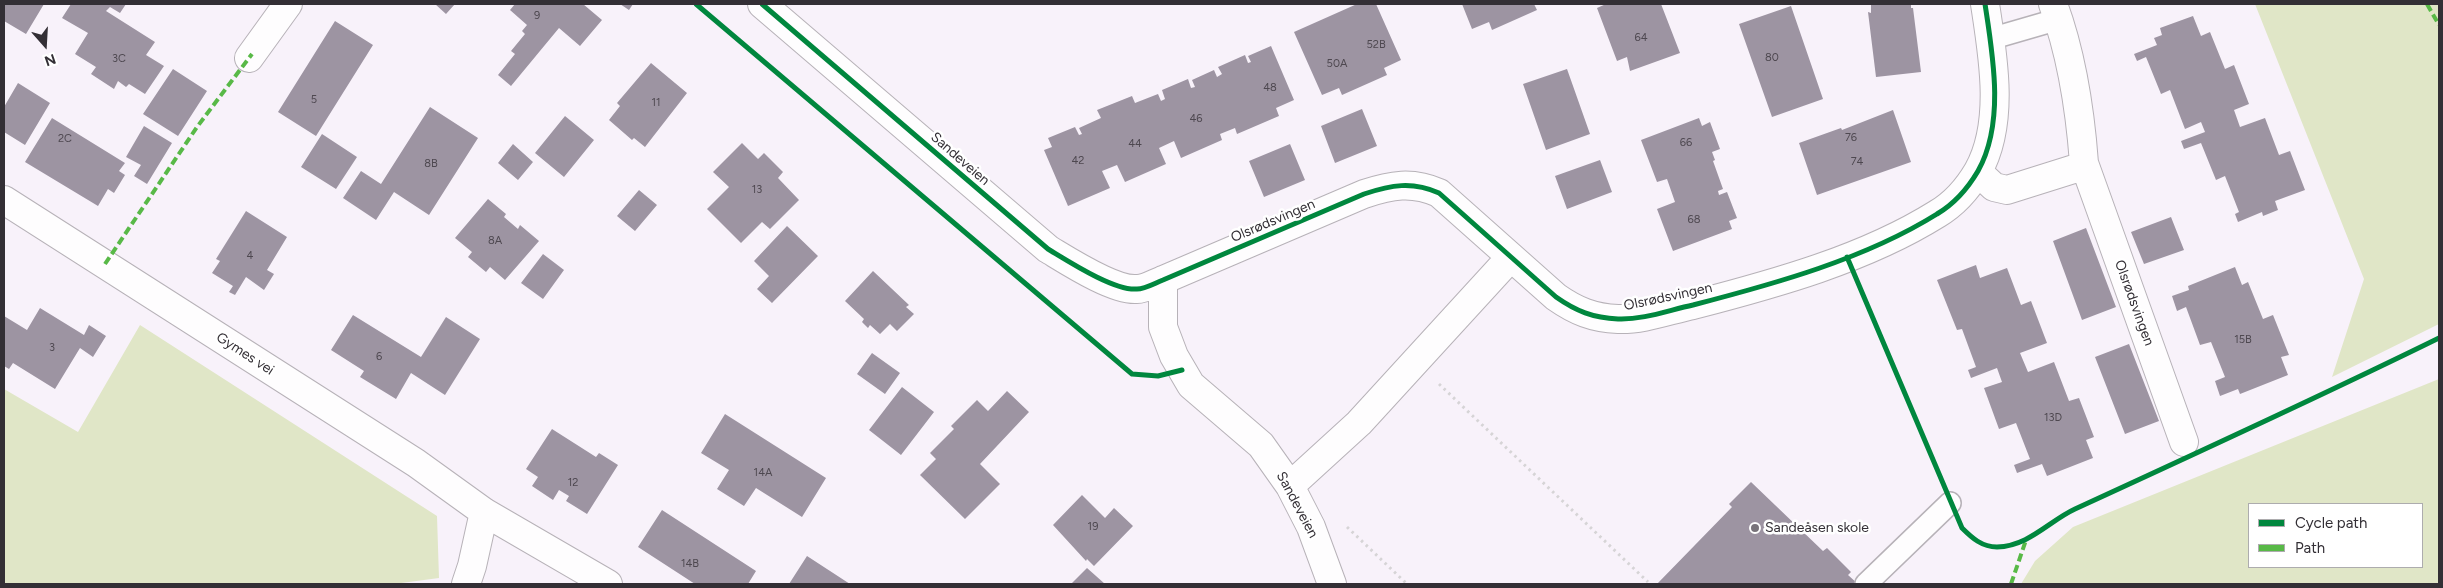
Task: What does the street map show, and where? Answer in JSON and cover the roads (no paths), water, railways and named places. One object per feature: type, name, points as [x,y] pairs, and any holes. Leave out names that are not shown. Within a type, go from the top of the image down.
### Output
[{"type":"street","points":[[249,58],[288,4]]},
{"type":"street","name":"Sandeveien","points":[[762,4],[1048,249],[1086,272],[1125,288],[1138,289],[1163,280],[1163,327],[1174,356],[1191,385],[1261,445],[1290,486],[1311,527],[1332,584]]},
{"type":"street","name":"Olsrødsvingen","points":[[1163,280],[1364,194],[1384,187],[1405,184],[1423,186],[1439,193],[1556,297],[1575,310],[1597,318],[1621,320],[1655,314],[1784,279],[1863,250],[1938,214],[1959,197],[1978,172],[1989,148],[1995,119],[1990,39],[1985,4]]},
{"type":"street","name":"Olsrødsvingen","points":[[2056,11],[2068,43],[2082,136],[2084,163],[2184,442]]},
{"type":"street","points":[[1978,172],[1994,187],[2008,190],[2077,168],[2084,163]]},
{"type":"street","name":"Gymes vei","points":[[4,200],[416,464],[484,512],[608,584]]},
{"type":"street","points":[[1290,486],[1360,423],[1511,256]]},
{"type":"street","points":[[466,584],[484,512]]},
{"type":"lane","points":[[1990,39],[2056,11]]},
{"type":"lane","points":[[1866,584],[1950,503]]},
{"type":"place","name":"Sandeåsen skole","points":[[1755,528]]}]
